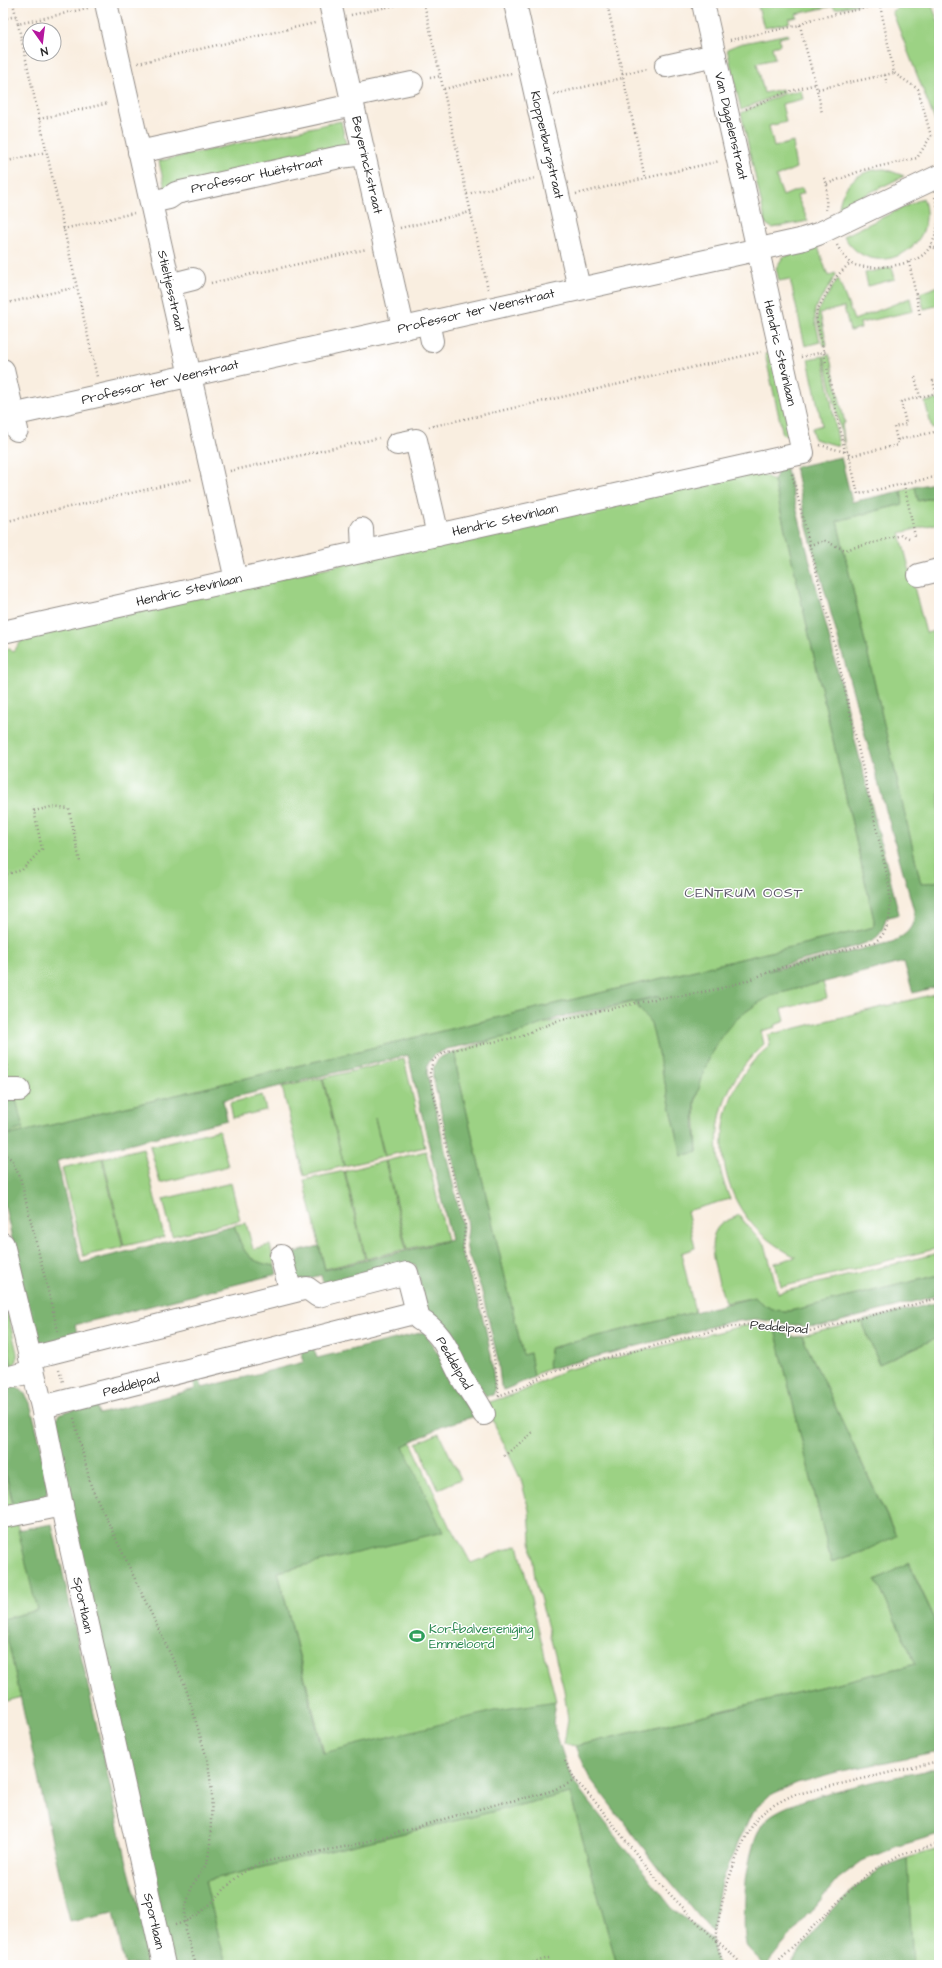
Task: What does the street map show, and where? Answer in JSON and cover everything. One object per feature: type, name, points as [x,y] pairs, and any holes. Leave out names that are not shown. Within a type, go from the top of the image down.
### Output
[{"type":"street","name":"Beyerinckstraat","points":[[330,3],[332,23],[364,154],[379,244],[403,327]]},
{"type":"street","name":"Van Diggelenstraat","points":[[703,3],[758,249]]},
{"type":"street","name":"Stieltjesstraat","points":[[98,5],[131,60],[140,152],[143,207],[169,284],[236,580]]},
{"type":"street","name":"Kloppenburgstraat","points":[[523,6],[570,200],[579,288]]},
{"type":"street","points":[[666,66],[715,55]]},
{"type":"street","points":[[140,152],[352,101],[412,82]]},
{"type":"street","name":"Professor Huëtstraat","points":[[143,207],[184,191],[340,157],[364,154]]},
{"type":"street","name":"Professor ter Veenstraat","points":[[11,420],[190,375],[305,358],[403,327],[430,331],[486,297],[579,288],[758,249],[818,234],[936,184]]},
{"type":"street","name":"Hendric Stevinlaan","points":[[3,632],[236,580],[361,539],[438,535],[803,453],[758,249]]},
{"type":"street","points":[[169,284],[202,281]]},
{"type":"street","points":[[3,370],[11,420]]},
{"type":"street","points":[[392,440],[416,440],[438,535]]},
{"type":"street","name":"Sportlaan","points":[[3,1244],[42,1407],[62,1505],[164,1965]]},
{"type":"street","points":[[281,1256],[291,1292]]},
{"type":"street","points":[[3,1378],[31,1365],[307,1288],[318,1296],[407,1273],[417,1312]]},
{"type":"street","name":"Peddelpad","points":[[42,1407],[417,1312],[418,1319],[434,1329],[445,1343],[463,1379],[481,1408]]},
{"type":"street","points":[[8,1516],[62,1505]]},
{"type":"path","points":[[13,3],[98,379]]},
{"type":"path","points":[[131,60],[332,23],[405,3]]},
{"type":"path","points":[[424,3],[468,194],[486,297]]},
{"type":"path","points":[[523,6],[554,3]]},
{"type":"path","points":[[607,3],[645,178]]},
{"type":"path","points":[[738,38],[800,25],[805,20],[888,3]]},
{"type":"path","points":[[18,24],[98,5]]},
{"type":"path","points":[[827,184],[863,170],[917,158],[931,136],[918,89],[894,72],[880,5]]},
{"type":"path","points":[[3,19],[16,16]]},
{"type":"path","points":[[800,25],[808,63],[818,89],[822,114]]},
{"type":"path","points":[[622,74],[666,66]]},
{"type":"path","points":[[818,89],[894,72]]},
{"type":"path","points":[[444,89],[516,73]]},
{"type":"path","points":[[885,75],[887,85]]},
{"type":"path","points":[[551,94],[623,78]]},
{"type":"path","points":[[740,112],[784,93],[816,84]]},
{"type":"path","points":[[39,119],[112,102]]},
{"type":"path","points":[[3,162],[46,152]]},
{"type":"path","points":[[570,200],[645,178],[722,161]]},
{"type":"path","points":[[468,194],[539,178]]},
{"type":"path","points":[[824,178],[827,184],[826,214]]},
{"type":"path","points":[[835,241],[840,251],[850,263],[860,266],[871,267],[916,260],[930,247],[936,235],[939,213],[936,184]]},
{"type":"path","points":[[63,229],[143,207]]},
{"type":"path","points":[[202,281],[379,244],[471,212]]},
{"type":"path","points":[[930,247],[939,249]]},
{"type":"path","points":[[909,262],[920,316]]},
{"type":"path","points":[[845,452],[823,352],[817,321],[817,310],[837,276],[850,263]]},
{"type":"path","points":[[3,304],[77,287]]},
{"type":"path","points":[[795,358],[828,351]]},
{"type":"path","points":[[425,427],[760,352]]},
{"type":"path","points":[[915,377],[920,397]]},
{"type":"path","points":[[939,380],[933,381],[936,397],[939,397]]},
{"type":"path","points":[[849,456],[898,444],[894,427],[906,424],[901,402],[936,393]]},
{"type":"path","points":[[897,440],[939,431]]},
{"type":"path","points":[[238,469],[392,440]]},
{"type":"path","points":[[816,444],[845,452],[848,451],[858,494],[939,476]]},
{"type":"path","points":[[499,1396],[494,1356],[479,1293],[463,1252],[465,1225],[431,1082],[430,1073],[433,1060],[447,1051],[518,1037],[557,1021],[659,998],[681,996],[743,982],[783,967],[874,942],[883,934],[887,926],[890,902],[887,875],[834,642],[792,476]]},
{"type":"path","points":[[3,522],[187,480]]},
{"type":"path","points":[[904,484],[915,536]]},
{"type":"path","points":[[809,545],[825,542],[845,550],[902,536],[910,538]]},
{"type":"path","points":[[3,875],[22,870],[42,849],[33,806]]},
{"type":"path","points":[[34,811],[51,807],[69,810],[80,862]]},
{"type":"path","points":[[3,1153],[11,1159],[20,1177],[59,1335]]},
{"type":"path","name":"Peddelpad","points":[[481,1408],[499,1396],[522,1387],[549,1372],[723,1328],[760,1323],[785,1329],[810,1331],[939,1298]]},
{"type":"path","points":[[59,1366],[64,1387]]},
{"type":"path","points":[[74,1414],[75,1426],[92,1486],[185,1685],[208,1762],[212,1793],[210,1847],[207,1863],[187,1898],[184,1922],[196,1965]]},
{"type":"path","points":[[504,1456],[533,1432]]},
{"type":"path","points":[[565,1761],[575,1780],[593,1799],[660,1884],[743,1965]]},
{"type":"path","points":[[722,1965],[717,1941],[722,1905],[735,1864],[749,1831],[758,1818],[779,1802],[793,1795],[939,1761]]},
{"type":"path","points":[[171,1926],[184,1922],[202,1913],[241,1874],[259,1864],[359,1844],[489,1806],[542,1794],[560,1788],[575,1780]]},
{"type":"path","points":[[774,1965],[866,1874],[901,1854],[939,1844]]},
{"type":"path","points":[[525,1965],[549,1958]]},
{"type":"green space","points":[[757,3],[863,3],[835,9],[833,6],[796,14],[797,17],[789,19],[789,23],[764,28]]},
{"type":"green space","points":[[909,3],[931,3],[939,24],[939,125],[937,126],[892,11]]},
{"type":"green space","points":[[788,34],[788,36],[779,38],[780,45],[772,47],[775,59],[757,63],[764,93],[782,89],[783,92],[741,110],[727,49],[739,44]]},
{"type":"green space","points":[[801,90],[803,99],[782,104],[786,122],[769,126],[774,147],[793,142],[796,168],[776,177],[783,196],[802,188],[804,193],[797,196],[808,221],[772,228],[766,224],[741,113],[783,94]]},
{"type":"green space","points":[[341,121],[347,149],[165,189],[159,161]]},
{"type":"green space","points":[[885,169],[904,176],[839,208],[844,191],[854,179],[868,172]]},
{"type":"green space","points":[[923,198],[926,216],[922,232],[913,245],[901,254],[886,259],[870,258],[856,251],[844,236]]},
{"type":"green space","points":[[818,247],[828,276],[835,273],[836,275],[815,309],[815,320],[820,342],[805,346],[790,279],[779,281],[776,268],[783,257]]},
{"type":"green space","points":[[892,267],[895,279],[868,286],[865,273]]},
{"type":"green space","points":[[838,278],[854,320],[910,298],[913,311],[860,323],[861,328],[850,331],[844,307],[820,313],[827,345],[824,346],[817,319],[818,311]]},
{"type":"green space","points":[[939,286],[939,305],[924,309],[920,293]]},
{"type":"green space","points":[[773,352],[791,434],[783,435],[765,354]]},
{"type":"green space","points":[[829,354],[845,423],[842,424],[845,449],[824,356]]},
{"type":"green space","points":[[823,356],[839,446],[814,439],[812,428],[822,425],[808,359]]},
{"type":"green space","points":[[939,399],[939,427],[932,429],[925,402]]},
{"type":"green space","points":[[841,457],[852,502],[901,491],[903,504],[837,521],[921,884],[939,881],[939,986],[913,993],[904,962],[773,995],[759,1003],[736,1020],[726,1030],[712,1053],[706,1066],[694,1109],[697,1152],[682,1156],[651,1023],[634,1002],[660,996],[560,1017],[511,1036],[447,1049],[434,1055],[428,1064],[427,1073],[463,1227],[460,1248],[476,1294],[491,1355],[495,1390],[493,1395],[486,1396],[429,1317],[415,1264],[324,1287],[321,1275],[299,1281],[289,1254],[319,1246],[325,1270],[451,1240],[408,1055],[223,1100],[227,1120],[57,1161],[81,1263],[234,1225],[240,1242],[247,1254],[258,1262],[275,1266],[277,1274],[75,1325],[78,1337],[52,1343],[41,1342],[36,1339],[33,1333],[3,1198],[3,1064],[9,1093],[15,1095],[23,1128],[12,1132],[10,1135],[874,927],[874,920],[774,481],[780,466],[785,463],[899,914],[886,918],[879,935],[872,940],[845,950],[768,971],[892,942],[909,930],[913,922],[914,911],[807,527],[795,467]]},
{"type":"green space","points":[[758,471],[774,481],[874,920],[874,927],[10,1135],[12,1132],[23,1128],[10,1093],[3,1064],[3,649],[10,649],[13,652],[26,635]]},
{"type":"green space","points":[[939,482],[939,496],[918,501],[915,487]]},
{"type":"green space","points":[[915,487],[918,501],[939,496],[939,523],[900,533],[926,633],[939,630],[939,881],[921,884],[837,521],[903,504],[901,491]]},
{"type":"green space","points":[[823,982],[827,998],[782,1009],[785,1021],[775,1025],[776,1027],[761,1031],[764,1044],[748,1060],[726,1096],[720,1116],[718,1156],[722,1177],[730,1199],[687,1211],[695,1248],[681,1253],[695,1312],[550,1348],[548,1361],[549,1369],[538,1373],[534,1377],[530,1353],[523,1355],[457,1070],[455,1052],[502,1037],[511,1036],[538,1025],[634,1002],[651,1023],[682,1156],[697,1152],[695,1103],[704,1068],[720,1037],[727,1027],[761,1001],[773,995]]},
{"type":"green space","points":[[939,993],[939,1248],[781,1287],[775,1263],[796,1257],[781,1249],[750,1222],[733,1194],[726,1172],[723,1149],[724,1126],[729,1103],[739,1082],[752,1062],[770,1046],[768,1035]]},
{"type":"green space","points":[[455,1052],[457,1070],[523,1355],[530,1353],[534,1377],[504,1390],[501,1386],[498,1360],[481,1288],[468,1254],[466,1244],[468,1228],[467,1219],[433,1078],[434,1067],[438,1060],[445,1055]]},
{"type":"green space","points":[[404,1059],[425,1147],[385,1156],[375,1118],[384,1157],[344,1166],[323,1078]]},
{"type":"green space","points":[[322,1078],[344,1166],[304,1176],[282,1087]]},
{"type":"green space","points":[[262,1095],[266,1110],[233,1118],[230,1103]]},
{"type":"green space","points":[[219,1130],[228,1166],[160,1183],[150,1146]]},
{"type":"green space","points":[[143,1148],[164,1237],[124,1246],[103,1158]]},
{"type":"green space","points":[[426,1151],[447,1240],[407,1249],[386,1161]]},
{"type":"green space","points":[[102,1158],[123,1247],[83,1256],[62,1168]]},
{"type":"green space","points":[[385,1161],[406,1249],[366,1259],[345,1171]]},
{"type":"green space","points":[[344,1171],[365,1259],[325,1269],[304,1180]]},
{"type":"green space","points":[[231,1183],[240,1220],[172,1236],[163,1199]]},
{"type":"green space","points":[[739,1215],[754,1234],[765,1244],[778,1293],[939,1253],[939,1275],[790,1311],[780,1311],[771,1308],[762,1304],[755,1297],[725,1303],[716,1274],[712,1252],[712,1241],[715,1232],[720,1225]]},
{"type":"green space","points":[[246,1223],[253,1249],[270,1245],[275,1266],[258,1262],[247,1254],[240,1242],[234,1225]]},
{"type":"green space","points":[[939,1275],[939,1295],[823,1326],[806,1327],[756,1319],[729,1322],[549,1369],[548,1363],[550,1348],[755,1297],[762,1304],[771,1308],[780,1311],[790,1311]]},
{"type":"green space","points":[[3,1293],[17,1353],[17,1360],[12,1368],[3,1316]]},
{"type":"green space","points":[[939,1302],[939,1337],[879,1364],[862,1321]]},
{"type":"green space","points":[[3,1316],[12,1368],[3,1370]]},
{"type":"green space","points":[[862,1321],[879,1364],[939,1337],[939,1628],[909,1563],[876,1580],[916,1664],[576,1746],[564,1744],[568,1719],[564,1690],[535,1578],[529,1510],[521,1480],[486,1406],[487,1403],[523,1391],[566,1370],[742,1326],[755,1325],[775,1329],[831,1562],[862,1552],[896,1535],[802,1336]]},
{"type":"green space","points":[[775,1329],[794,1337],[802,1336],[896,1536],[862,1552],[831,1562]]},
{"type":"green space","points":[[424,1332],[479,1415],[443,1426],[403,1446],[443,1532],[278,1572],[323,1753],[498,1710],[556,1701],[553,1723],[566,1764],[576,1785],[672,1908],[712,1940],[717,1965],[617,1965],[570,1793],[205,1881],[226,1965],[168,1965],[53,1426],[59,1414],[96,1402],[99,1414],[195,1389],[193,1377],[199,1375],[202,1388],[304,1362],[301,1349],[313,1346],[317,1358]]},
{"type":"green space","points":[[3,1386],[20,1389],[23,1391],[30,1403],[49,1478],[46,1497],[40,1500],[14,1506],[3,1463]]},
{"type":"green space","points":[[439,1433],[461,1479],[438,1489],[417,1443]]},
{"type":"green space","name":"Korfbalvereniging Emmeloord","points":[[411,1442],[450,1528],[452,1528],[471,1563],[518,1545],[556,1701],[325,1757],[278,1572],[442,1531],[402,1446]]},
{"type":"green space","points":[[3,1463],[37,1610],[4,1619],[21,1697],[3,1702]]},
{"type":"green space","points":[[52,1524],[127,1863],[154,1965],[125,1965],[113,1913],[70,1922],[3,1619],[37,1610],[18,1530]]},
{"type":"green space","points":[[908,1563],[939,1628],[939,1751],[837,1772],[797,1783],[770,1795],[752,1812],[721,1881],[712,1932],[664,1875],[589,1777],[576,1746],[916,1664],[876,1580]]},
{"type":"green space","points":[[939,1768],[939,1834],[895,1847],[862,1861],[838,1879],[766,1965],[748,1948],[745,1938],[744,1922],[748,1867],[756,1837],[764,1822],[776,1813],[794,1804],[818,1796],[846,1788]]},
{"type":"green space","points":[[570,1793],[617,1965],[226,1965],[205,1881]]},
{"type":"green space","points":[[939,1849],[939,1965],[908,1965],[907,1858]]},
{"type":"green space","points":[[907,1858],[913,1965],[790,1965],[827,1917],[855,1887],[871,1875],[889,1865]]},
{"type":"place","name":"Korfbalvereniging Emmeloord","points":[[417,1636]]},
{"type":"district","name":"CENTRUM OOST","points":[[744,893]]}]
